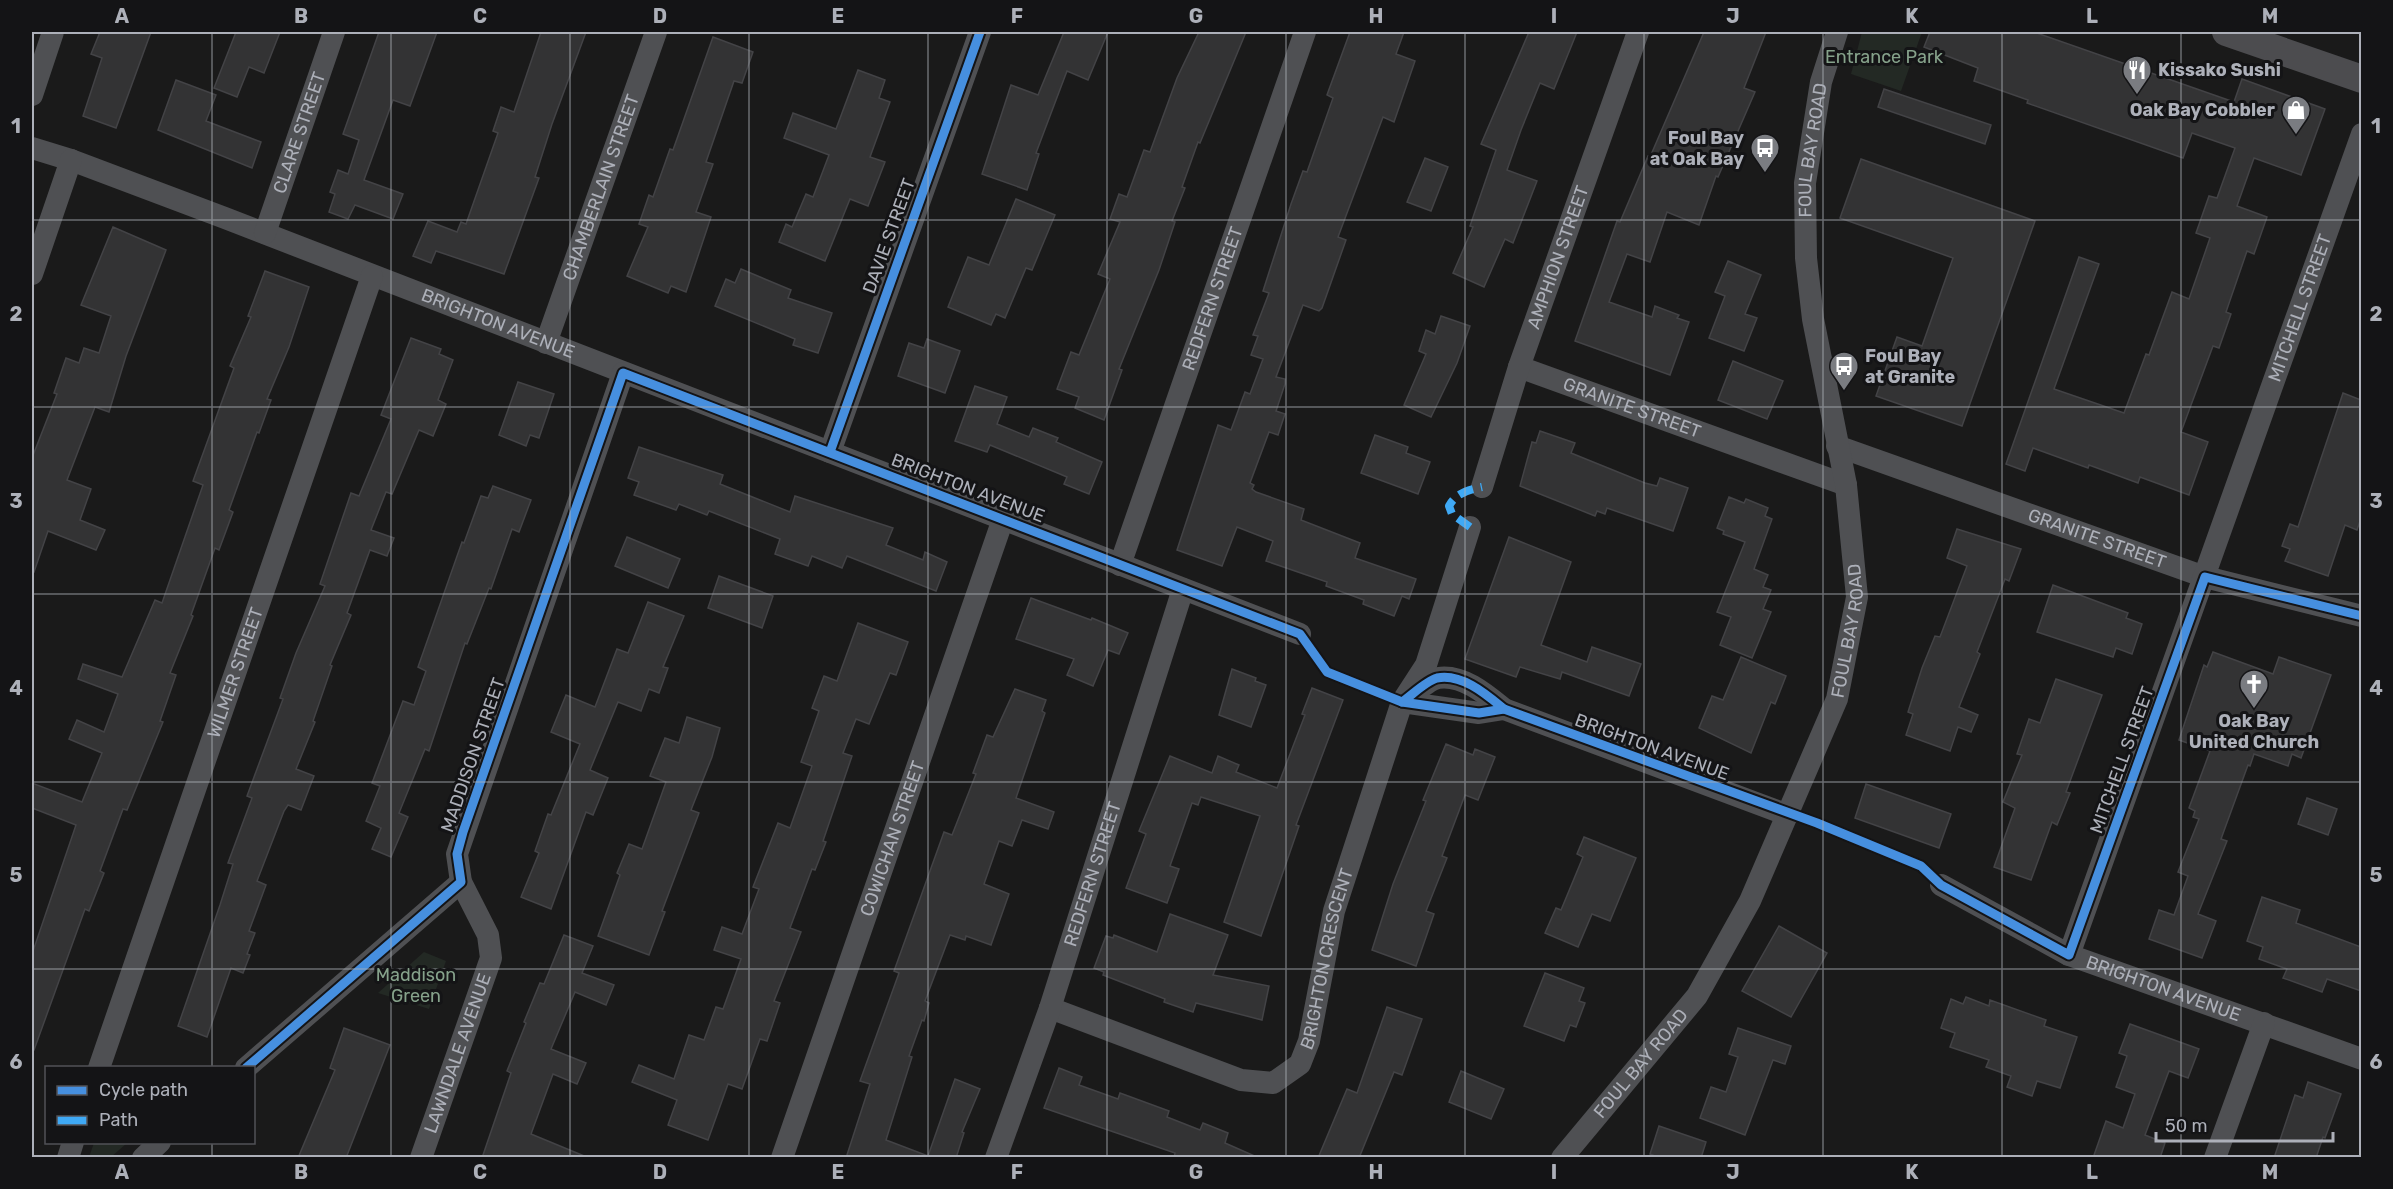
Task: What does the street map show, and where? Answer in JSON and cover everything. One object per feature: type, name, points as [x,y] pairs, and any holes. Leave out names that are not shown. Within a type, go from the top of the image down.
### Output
[{"type":"main road","points":[[2226,32],[2361,79]]},
{"type":"street","points":[[32,95],[54,32]]},
{"type":"street","name":"CLARE STREET","points":[[265,233],[334,32]]},
{"type":"street","name":"CHAMBERLAIN STREET","points":[[546,343],[656,32]]},
{"type":"street","name":"DAVIE STREET","points":[[830,453],[980,32]]},
{"type":"street","name":"REDFERN STREET","points":[[1120,565],[1305,32]]},
{"type":"street","name":"AMPHION STREET","points":[[1482,487],[1519,367],[1638,32]]},
{"type":"street","name":"FOUL BAY ROAD","points":[[1562,1158],[1697,996],[1750,900],[1837,699],[1857,597],[1846,485],[1837,446],[1807,268],[1805,194],[1821,82],[1837,32]]},
{"type":"street","name":"MITCHELL STREET","points":[[2069,955],[2361,134]]},
{"type":"street","name":"BRIGHTON AVENUE","points":[[32,147],[54,157],[71,159],[265,233],[1300,634]]},
{"type":"street","points":[[32,274],[71,159]]},
{"type":"street","name":"WILMER STREET","points":[[100,1066],[372,276]]},
{"type":"street","name":"GRANITE STREET","points":[[1519,367],[1846,485]]},
{"type":"street","name":"MADDISON STREET","points":[[460,882],[457,854],[463,832],[623,373]]},
{"type":"street","name":"GRANITE STREET","points":[[1837,446],[2205,576],[2361,616]]},
{"type":"street","name":"COWICHAN STREET","points":[[782,1158],[1003,519]]},
{"type":"street","points":[[1402,702],[1426,665],[1470,527]]},
{"type":"street","name":"REDFERN STREET","points":[[996,1158],[1050,1008],[1183,589]]},
{"type":"street","name":"BRIGHTON AVENUE","points":[[1402,702],[1436,678],[1452,678],[1486,694],[1504,709],[1788,815]]},
{"type":"street","name":"BRIGHTON AVENUE","points":[[1402,702],[1479,713],[1504,709]]},
{"type":"street","name":"BRIGHTON CRESCENT","points":[[1050,1008],[1241,1080],[1273,1083],[1300,1064],[1309,1041],[1334,911],[1402,702]]},
{"type":"street","points":[[248,1066],[460,882]]},
{"type":"street","name":"LAWNDALE AVENUE","points":[[421,1158],[491,958],[488,935],[460,882]]},
{"type":"street","name":"BRIGHTON AVENUE","points":[[1941,885],[2069,955],[2361,1059]]},
{"type":"street","points":[[2215,1158],[2264,1023]]},
{"type":"street","points":[[143,1158],[159,1144]]},
{"type":"green space","name":"Entrance Park","points":[[1862,32],[1922,32],[1901,91],[1851,74]]},
{"type":"green space","name":"Maddison Green","points":[[424,952],[446,961],[429,1009],[378,993]]},
{"type":"green space","points":[[93,1144],[126,1144],[111,1157],[89,1157]]},
{"type":"building","points":[[100,32],[151,32],[116,128],[83,116],[102,58],[91,54]]},
{"type":"building","points":[[236,32],[280,32],[264,73],[249,67],[237,97],[214,88]]},
{"type":"building","points":[[379,32],[437,32],[410,106],[393,100],[364,180],[403,194],[393,219],[355,205],[348,219],[329,212],[335,194],[330,192],[338,170],[348,174],[359,140],[343,134]]},
{"type":"building","points":[[541,32],[586,32],[552,124],[535,177],[539,178],[504,274],[436,251],[431,263],[413,256],[428,221],[457,232],[461,222],[466,224],[498,133],[493,131],[501,107],[514,112]]},
{"type":"building","points":[[1064,32],[1108,32],[1088,80],[1067,71],[1036,153],[1039,154],[1027,190],[982,174],[1011,85],[1038,95]]},
{"type":"building","points":[[1199,32],[1246,32],[1200,143],[1198,142],[1182,187],[1185,188],[1172,221],[1175,222],[1159,270],[1119,369],[1122,370],[1104,420],[1075,408],[1079,397],[1057,389],[1071,352],[1079,355],[1110,279],[1098,274],[1120,222],[1110,219],[1119,194],[1127,197],[1144,150],[1150,152],[1177,78]]},
{"type":"building","points":[[1350,32],[1404,32],[1396,54],[1415,61],[1394,122],[1383,117],[1338,237],[1346,240],[1322,308],[1319,311],[1303,305],[1276,377],[1285,379],[1276,411],[1285,414],[1278,435],[1269,432],[1250,483],[1254,485],[1252,489],[1256,492],[1304,509],[1301,520],[1360,543],[1355,558],[1416,579],[1409,599],[1402,596],[1394,616],[1363,604],[1364,600],[1326,586],[1327,582],[1266,561],[1273,541],[1237,527],[1222,566],[1177,550],[1218,425],[1231,430],[1245,392],[1250,394],[1263,359],[1251,355],[1258,336],[1253,335],[1269,293],[1263,291],[1291,204],[1303,171],[1307,172],[1333,98],[1327,95]]},
{"type":"building","points":[[1529,32],[1577,32],[1554,89],[1540,83],[1521,130],[1507,170],[1537,181],[1513,243],[1505,239],[1484,287],[1453,273],[1473,227],[1470,226],[1496,150],[1481,144]]},
{"type":"building","points":[[1704,32],[1766,32],[1744,88],[1755,92],[1718,177],[1716,176],[1699,225],[1667,212],[1650,262],[1627,254],[1609,302],[1652,317],[1655,306],[1679,315],[1677,318],[1689,322],[1670,375],[1575,341],[1617,221],[1620,222],[1648,156],[1650,157]]},
{"type":"building","points":[[1930,32],[2034,32],[2234,102],[2242,79],[2325,109],[2301,175],[2254,158],[2237,206],[2267,217],[2254,254],[2247,251],[2226,312],[2231,314],[2219,348],[2213,346],[2181,432],[2208,442],[2189,495],[2140,477],[2138,483],[2089,465],[2088,468],[2033,448],[2025,471],[2006,464],[2079,257],[2099,264],[2054,389],[2124,413],[2146,354],[2149,355],[2172,292],[2189,299],[2210,238],[2196,233],[2209,196],[2217,198],[2235,148],[2192,133],[2183,158],[2027,103],[2028,100],[1974,81],[1978,68],[1924,47]]},
{"type":"building","points":[[713,37],[753,52],[742,83],[734,81],[706,162],[713,164],[696,212],[711,217],[686,292],[671,286],[668,293],[627,276],[648,227],[639,224],[649,195],[653,197],[670,149],[673,150]]},
{"type":"building","points":[[858,70],[885,80],[879,98],[890,102],[870,157],[885,162],[868,206],[850,199],[825,261],[779,242],[786,224],[792,227],[806,194],[813,197],[829,155],[784,138],[793,113],[836,129]]},
{"type":"building","points":[[176,80],[216,95],[206,121],[261,142],[252,168],[158,130]]},
{"type":"building","points":[[1884,89],[1991,125],[1985,144],[1878,107]]},
{"type":"building","points":[[1425,158],[1448,167],[1431,211],[1407,202]]},
{"type":"building","points":[[1861,159],[2035,221],[1962,426],[1876,396],[1897,337],[1922,346],[1953,258],[1840,218]]},
{"type":"building","points":[[1016,199],[1055,215],[1032,270],[1026,268],[1005,318],[996,314],[991,325],[948,307],[968,257],[989,265]]},
{"type":"building","points":[[113,227],[166,250],[126,356],[109,412],[95,407],[67,480],[91,489],[80,520],[105,530],[96,550],[48,531],[34,572],[32,571],[32,458],[57,394],[54,393],[66,358],[79,363],[84,348],[99,353],[111,316],[81,305]]},
{"type":"building","points":[[1728,261],[1761,275],[1745,314],[1757,318],[1744,351],[1709,338],[1725,296],[1715,292]]},
{"type":"building","points":[[741,269],[791,290],[788,298],[832,313],[818,353],[793,345],[795,339],[715,306],[726,279],[735,283]]},
{"type":"building","points":[[265,271],[309,287],[289,347],[267,399],[271,400],[229,510],[233,512],[219,550],[215,548],[191,615],[193,616],[170,673],[176,675],[160,721],[163,722],[127,810],[123,809],[100,871],[104,873],[89,911],[85,909],[34,1050],[32,1050],[32,954],[76,825],[32,808],[32,783],[82,802],[102,753],[69,739],[77,720],[104,732],[118,694],[78,679],[83,664],[122,677],[155,600],[162,603],[203,485],[193,481],[234,368],[230,366],[251,317],[248,316]]},
{"type":"building","points":[[1441,316],[1470,326],[1457,363],[1431,417],[1404,405],[1426,354],[1419,351],[1426,330],[1435,334]]},
{"type":"building","points":[[411,338],[441,349],[439,354],[453,360],[438,400],[446,404],[433,436],[419,430],[392,494],[386,492],[371,530],[394,538],[387,556],[370,550],[347,613],[351,615],[330,665],[332,666],[313,721],[315,722],[296,769],[314,776],[301,810],[288,805],[284,811],[257,881],[266,885],[249,931],[255,933],[247,954],[250,955],[243,973],[231,968],[207,1037],[178,1026],[233,864],[228,863],[252,798],[247,796],[283,699],[280,698],[296,653],[325,586],[320,584],[351,493],[359,496],[391,419],[381,415]]},
{"type":"building","points":[[927,339],[960,351],[945,393],[898,376],[909,343],[924,348]]},
{"type":"building","points":[[1733,361],[1783,381],[1767,419],[1718,400]]},
{"type":"building","points":[[518,382],[554,394],[539,438],[530,435],[526,446],[499,435]]},
{"type":"building","points":[[975,386],[1007,397],[997,424],[1029,437],[1033,428],[1058,438],[1056,442],[1102,462],[1089,494],[1064,484],[1067,477],[990,445],[987,452],[955,441]]},
{"type":"building","points":[[2343,393],[2361,400],[2361,518],[2357,530],[2345,525],[2328,576],[2285,561],[2290,549],[2282,546],[2290,524],[2298,527]]},
{"type":"building","points":[[1540,431],[1575,443],[1571,453],[1645,483],[1657,486],[1660,478],[1688,488],[1673,531],[1607,508],[1605,514],[1597,511],[1595,516],[1520,486],[1532,442],[1536,443]]},
{"type":"building","points":[[1375,435],[1408,447],[1406,453],[1430,462],[1418,494],[1361,473]]},
{"type":"building","points":[[639,447],[723,475],[720,484],[790,512],[795,496],[893,528],[886,545],[923,560],[925,552],[947,562],[936,591],[847,556],[842,568],[812,556],[808,566],[775,554],[780,539],[709,511],[707,515],[679,504],[676,510],[634,495],[639,482],[628,478]]},
{"type":"building","points":[[493,486],[531,500],[519,532],[512,529],[491,589],[489,588],[467,644],[465,643],[429,751],[425,749],[399,813],[408,817],[391,857],[372,849],[381,828],[366,821],[380,786],[372,783],[403,701],[414,705],[426,671],[418,667],[462,542],[464,543],[481,496],[488,498]]},
{"type":"building","points":[[1729,497],[1744,503],[1746,499],[1768,508],[1765,516],[1772,519],[1754,569],[1768,575],[1763,587],[1771,590],[1763,609],[1771,612],[1752,658],[1720,645],[1731,617],[1717,612],[1745,542],[1723,534],[1724,531],[1717,528]]},
{"type":"building","points":[[1957,529],[2021,549],[2009,581],[2005,579],[1977,652],[1980,654],[1959,707],[1978,715],[1971,732],[1958,727],[1950,751],[1906,735],[1913,714],[1908,712],[1922,668],[1935,636],[1940,637],[1967,566],[1947,558]]},
{"type":"building","points":[[627,537],[680,559],[668,588],[615,566]]},
{"type":"building","points":[[1509,537],[1571,562],[1541,645],[1587,662],[1592,647],[1641,664],[1629,696],[1562,672],[1560,679],[1520,667],[1516,677],[1465,659]]},
{"type":"building","points":[[719,576],[773,596],[762,628],[708,608]]},
{"type":"building","points":[[2053,585],[2128,613],[2126,618],[2142,624],[2132,654],[2116,648],[2113,657],[2037,632]]},
{"type":"building","points":[[1031,598],[1091,620],[1092,618],[1128,633],[1119,654],[1108,650],[1093,686],[1067,675],[1074,659],[1016,639]]},
{"type":"building","points":[[648,602],[684,616],[663,667],[668,668],[659,693],[649,689],[641,711],[618,702],[590,770],[608,778],[593,815],[586,812],[551,909],[521,897],[539,853],[535,851],[548,814],[551,815],[580,744],[551,732],[566,695],[595,707],[617,649],[628,653]]},
{"type":"building","points":[[858,623],[908,642],[896,675],[890,673],[869,724],[856,719],[843,753],[852,756],[823,841],[826,842],[815,870],[812,869],[790,928],[801,932],[774,1001],[780,1003],[767,1041],[760,1039],[742,1089],[728,1084],[708,1140],[668,1125],[677,1100],[632,1082],[639,1065],[674,1079],[689,1035],[704,1040],[716,1007],[723,1009],[741,959],[714,950],[722,927],[742,934],[759,889],[753,887],[778,823],[790,828],[812,766],[801,762],[819,711],[812,708],[824,676],[837,681]]},
{"type":"building","points":[[2213,652],[2273,674],[2279,657],[2331,675],[2301,758],[2292,754],[2288,766],[2254,754],[2250,766],[2248,765],[2221,839],[2227,841],[2198,914],[2216,921],[2202,958],[2149,939],[2159,910],[2174,915],[2188,876],[2178,872],[2199,819],[2193,817],[2195,811],[2189,808],[2210,751],[2179,740],[2204,665],[2207,667]]},
{"type":"building","points":[[1741,657],[1786,676],[1775,704],[1771,702],[1751,753],[1699,728],[1712,696],[1723,700]]},
{"type":"building","points":[[1232,669],[1256,678],[1255,681],[1266,685],[1251,727],[1219,715]]},
{"type":"building","points":[[2056,679],[2102,695],[2066,792],[2070,793],[2057,825],[2052,822],[2031,880],[1994,867],[2015,808],[2003,802],[2022,755],[2017,754],[2029,719],[2040,723]]},
{"type":"building","points":[[1312,688],[1343,700],[1296,825],[1299,826],[1261,936],[1224,922],[1260,816],[1201,797],[1198,805],[1192,803],[1170,866],[1179,869],[1167,903],[1126,888],[1146,834],[1139,831],[1170,756],[1212,773],[1218,756],[1239,765],[1236,772],[1277,788],[1305,715],[1302,714]]},
{"type":"building","points":[[1015,689],[1046,700],[1042,711],[1045,713],[1016,798],[1054,812],[1048,829],[1022,820],[1012,846],[999,841],[984,884],[1009,894],[991,945],[966,936],[965,940],[950,935],[925,1001],[929,1003],[924,1021],[922,1020],[909,1056],[912,1057],[886,1140],[928,1156],[955,1079],[980,1089],[962,1132],[964,1133],[956,1158],[846,1158],[870,1084],[860,1081],[899,973],[894,971],[944,832],[952,835],[976,774],[973,773],[987,735],[993,737]]},
{"type":"building","points":[[687,717],[720,728],[712,757],[691,810],[699,813],[662,911],[665,912],[649,955],[598,936],[620,875],[617,873],[629,844],[642,849],[666,782],[650,776],[665,738],[679,743]]},
{"type":"building","points":[[1446,744],[1473,755],[1475,749],[1495,757],[1478,800],[1465,795],[1442,856],[1447,858],[1426,911],[1434,914],[1416,966],[1372,950],[1393,884],[1426,801],[1423,800]]},
{"type":"building","points":[[1866,784],[1951,814],[1939,848],[1855,818]]},
{"type":"building","points":[[2307,798],[2337,809],[2328,835],[2298,824]]},
{"type":"building","points":[[1584,837],[1636,858],[1610,921],[1592,914],[1578,947],[1545,933],[1556,908],[1561,910],[1583,857],[1577,854]]},
{"type":"building","points":[[2262,897],[2300,910],[2296,923],[2361,947],[2361,991],[2327,979],[2322,992],[2283,978],[2287,969],[2259,959],[2263,947],[2247,941]]},
{"type":"building","points":[[1170,914],[1228,935],[1213,975],[1269,986],[1262,1020],[1196,1003],[1193,1012],[1103,975],[1104,972],[1094,968],[1106,936],[1113,938],[1114,935],[1157,952]]},
{"type":"building","points":[[1779,926],[1827,953],[1791,1017],[1742,991]]},
{"type":"building","points":[[564,935],[593,946],[582,973],[614,985],[606,1005],[575,992],[551,1049],[586,1063],[577,1084],[553,1074],[531,1134],[589,1158],[482,1158],[511,1073],[507,1071],[526,1023],[524,1022],[540,983],[544,984]]},
{"type":"building","points":[[1545,973],[1584,988],[1579,1001],[1585,1003],[1576,1027],[1570,1025],[1564,1041],[1524,1026]]},
{"type":"building","points":[[1966,997],[1989,1006],[1990,1000],[2046,1020],[2044,1026],[2077,1037],[2060,1088],[2037,1081],[2032,1096],[2007,1087],[2011,1076],[1986,1067],[1989,1060],[1950,1047],[1955,1033],[1941,1028],[1951,999],[1963,1004]]},
{"type":"building","points":[[1387,1007],[1422,1019],[1402,1075],[1394,1072],[1359,1158],[1318,1158],[1347,1089],[1357,1093]]},
{"type":"building","points":[[2130,1024],[2199,1049],[2188,1078],[2169,1071],[2145,1135],[2165,1143],[2160,1158],[2093,1158],[2106,1121],[2123,1128],[2135,1094],[2116,1087],[2127,1056],[2119,1053]]},
{"type":"building","points":[[344,1028],[390,1045],[346,1158],[298,1158],[335,1070],[330,1068]]},
{"type":"building","points":[[1738,1028],[1791,1046],[1785,1064],[1773,1060],[1745,1135],[1700,1118],[1711,1087],[1726,1092],[1738,1057],[1729,1054]]},
{"type":"building","points":[[1059,1068],[1082,1077],[1079,1085],[1118,1099],[1120,1093],[1169,1111],[1167,1117],[1200,1130],[1203,1123],[1228,1133],[1225,1143],[1259,1158],[1174,1158],[1175,1153],[1044,1108]]},
{"type":"building","points":[[1461,1071],[1504,1089],[1491,1119],[1449,1102]]},
{"type":"building","points":[[2308,1082],[2341,1094],[2325,1138],[2323,1137],[2316,1158],[2274,1158],[2295,1095],[2303,1098]]},
{"type":"building","points":[[1659,1126],[1706,1142],[1701,1158],[1660,1158],[1650,1154]]},
{"type":"marked path","points":[[1470,527],[1452,514],[1449,506],[1459,495],[1482,487]]},
{"type":"cycle path","points":[[830,452],[980,32]]},
{"type":"cycle path","points":[[248,1066],[461,882],[457,854],[463,832],[623,373],[1300,634],[1327,672],[1402,702],[1479,713],[1504,709]]},
{"type":"cycle path","points":[[1402,702],[1437,678],[1446,677],[1465,682],[1474,686],[1504,709],[1817,823],[1921,866],[1941,885],[2069,955],[2205,577],[2362,616]]},
{"type":"place","name":"Kissako Sushi","points":[[2137,96]]},
{"type":"place","name":"Oak Bay Cobbler","points":[[2296,136]]},
{"type":"place","name":"Foul Bay at Oak Bay","points":[[1765,174]]},
{"type":"place","name":"Foul Bay at Granite","points":[[1844,392]]},
{"type":"place","name":"Oak Bay United Church","points":[[2254,710]]}]
